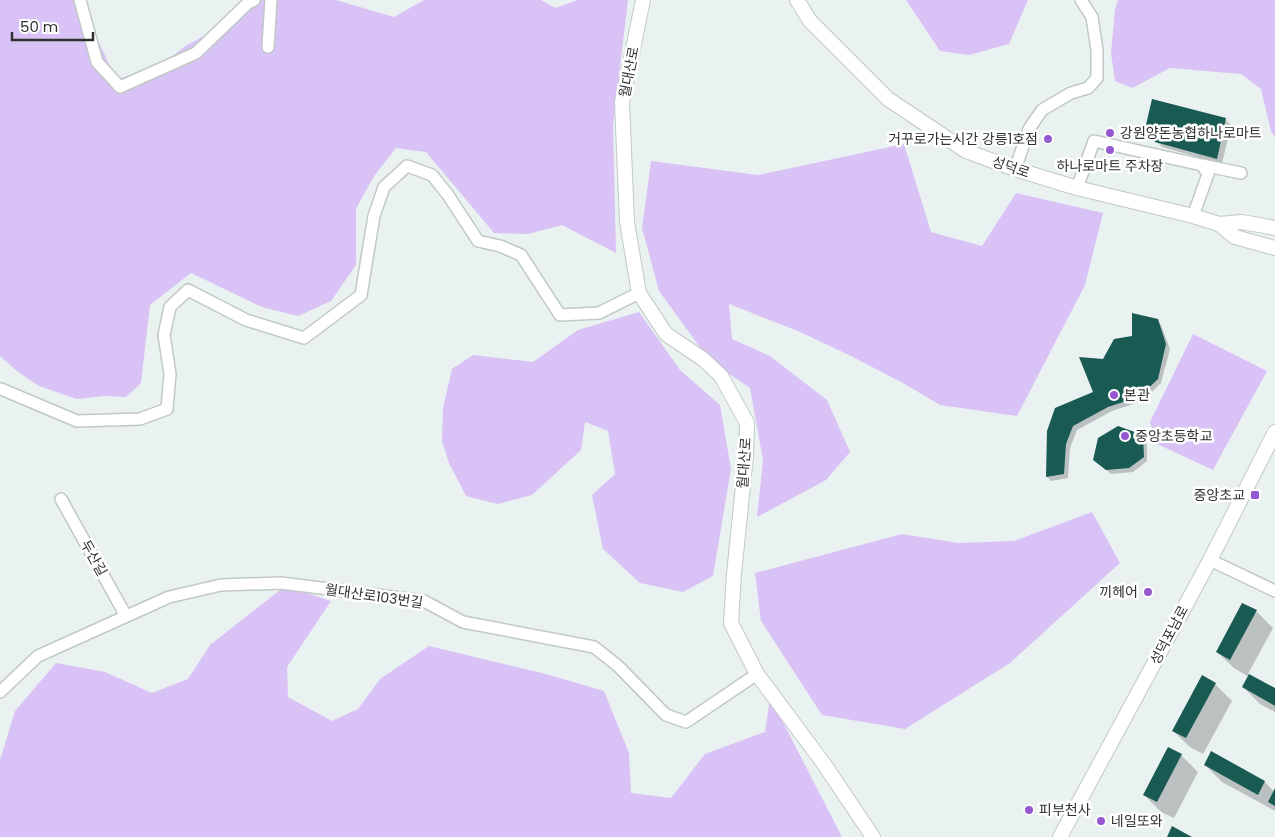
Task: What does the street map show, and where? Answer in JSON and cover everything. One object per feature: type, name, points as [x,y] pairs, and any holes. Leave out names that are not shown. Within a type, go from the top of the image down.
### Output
[{"type":"street","points":[[80,0],[97,62],[120,87],[196,53],[248,3],[254,0]]},
{"type":"street","points":[[268,47],[271,0]]},
{"type":"street","name":"월대산로","points":[[643,0],[622,102],[627,222],[639,294],[666,334],[703,360],[721,376],[747,423],[746,456],[731,623],[757,674],[824,764],[873,837]]},
{"type":"street","name":"성덕로","points":[[798,0],[810,21],[888,99],[966,151],[1015,169],[1077,188],[1219,224]]},
{"type":"street","points":[[1015,169],[1029,129],[1042,110],[1071,93],[1088,88],[1097,78],[1097,50],[1092,17],[1080,0]]},
{"type":"street","points":[[1077,188],[1094,140],[1241,173]]},
{"type":"street","points":[[1192,216],[1208,174],[1202,165]]},
{"type":"street","points":[[1,389],[77,421],[140,419],[167,409],[170,374],[164,335],[170,307],[188,290],[246,320],[304,338],[361,294],[374,216],[384,187],[407,166],[432,175],[448,195],[478,241],[500,246],[521,255],[560,314],[600,313],[639,294]]},
{"type":"street","points":[[1219,224],[1242,222],[1274,227]]},
{"type":"street","points":[[1219,224],[1236,237],[1275,248]]},
{"type":"street","name":"성덕포남로","points":[[1060,837],[1210,560],[1275,432]]},
{"type":"street","name":"두산길","points":[[61,499],[126,616]]},
{"type":"street","points":[[1210,560],[1275,591]]},
{"type":"street","name":"월대산로103번길","points":[[0,692],[38,656],[168,597],[221,585],[281,583],[424,601],[463,622],[594,647],[618,666],[666,715],[686,722],[757,674]]},
{"type":"shaded area","points":[[0,0],[75,0],[88,19],[116,79],[155,70],[184,47],[214,30],[243,0],[336,0],[394,17],[424,0],[541,0],[555,8],[578,0],[628,0],[613,125],[616,253],[562,225],[528,234],[494,233],[426,152],[396,148],[374,176],[356,209],[356,265],[331,301],[298,316],[262,307],[191,273],[150,305],[141,383],[126,397],[104,396],[77,399],[39,386],[18,372],[0,356]]},
{"type":"shaded area","points":[[906,0],[1028,0],[1009,44],[969,55],[940,51]]},
{"type":"shaded area","points":[[1118,0],[1275,0],[1275,137],[1271,131],[1261,89],[1241,74],[1170,68],[1132,88],[1115,81],[1111,53],[1115,10]]},
{"type":"shaded area","points":[[904,144],[931,232],[982,246],[1016,193],[1103,213],[1085,285],[1017,416],[940,405],[849,355],[800,332],[729,304],[732,339],[770,356],[827,400],[850,452],[826,480],[757,517],[763,460],[750,388],[710,361],[659,291],[642,228],[651,161],[758,175]]},
{"type":"shaded area","points":[[639,312],[680,370],[720,405],[731,469],[713,576],[683,592],[640,583],[603,549],[592,495],[615,474],[608,431],[585,422],[581,450],[532,495],[498,504],[466,496],[449,463],[442,441],[443,408],[452,369],[473,355],[533,362],[578,330]]},
{"type":"shaded area","points":[[1193,334],[1267,371],[1213,470],[1157,444],[1150,422]]},
{"type":"shaded area","points":[[1092,512],[1120,563],[1010,663],[905,729],[822,715],[761,621],[755,573],[902,534],[958,543],[1014,541]]},
{"type":"shaded area","points":[[285,586],[331,601],[287,667],[288,697],[332,721],[358,709],[380,679],[429,646],[546,674],[604,691],[629,753],[631,793],[671,798],[705,754],[765,732],[770,697],[842,837],[0,837],[0,760],[15,711],[56,663],[105,672],[152,693],[188,679],[210,645]]},
{"type":"building","points":[[1152,99],[1226,118],[1217,159],[1155,142],[1145,129]]},
{"type":"building","name":"본관","points":[[1132,313],[1158,319],[1166,344],[1158,379],[1139,397],[1108,407],[1073,426],[1066,444],[1064,474],[1046,477],[1047,431],[1055,408],[1093,392],[1079,357],[1103,359],[1114,339],[1132,336]]},
{"type":"building","points":[[1118,426],[1143,435],[1144,457],[1129,468],[1106,470],[1093,460],[1098,438]]},
{"type":"building","points":[[1242,603],[1257,610],[1230,660],[1216,652]]},
{"type":"building","points":[[1249,674],[1275,688],[1275,706],[1242,687]]},
{"type":"building","points":[[1202,675],[1216,683],[1186,738],[1172,731]]},
{"type":"building","points":[[1168,747],[1182,754],[1157,802],[1143,795]]},
{"type":"building","points":[[1211,751],[1265,781],[1258,795],[1204,765]]},
{"type":"building","points":[[1275,788],[1275,806],[1268,802]]},
{"type":"building","points":[[1172,826],[1192,837],[1167,837]]},
{"type":"place","name":"강원양돈농협하나로마트","points":[[1110,133]]},
{"type":"place","name":"거꾸로가는시간 강릉1호점","points":[[1048,139]]},
{"type":"place","name":"하나로마트 주차장","points":[[1110,150]]},
{"type":"place","name":"본관","points":[[1114,395]]},
{"type":"place","name":"중앙초등학교","points":[[1125,436]]},
{"type":"place","name":"중앙초교","points":[[1255,495]]},
{"type":"place","name":"끼헤어","points":[[1148,592]]},
{"type":"place","name":"피부천사","points":[[1029,810]]},
{"type":"place","name":"네일또와","points":[[1101,821]]}]
